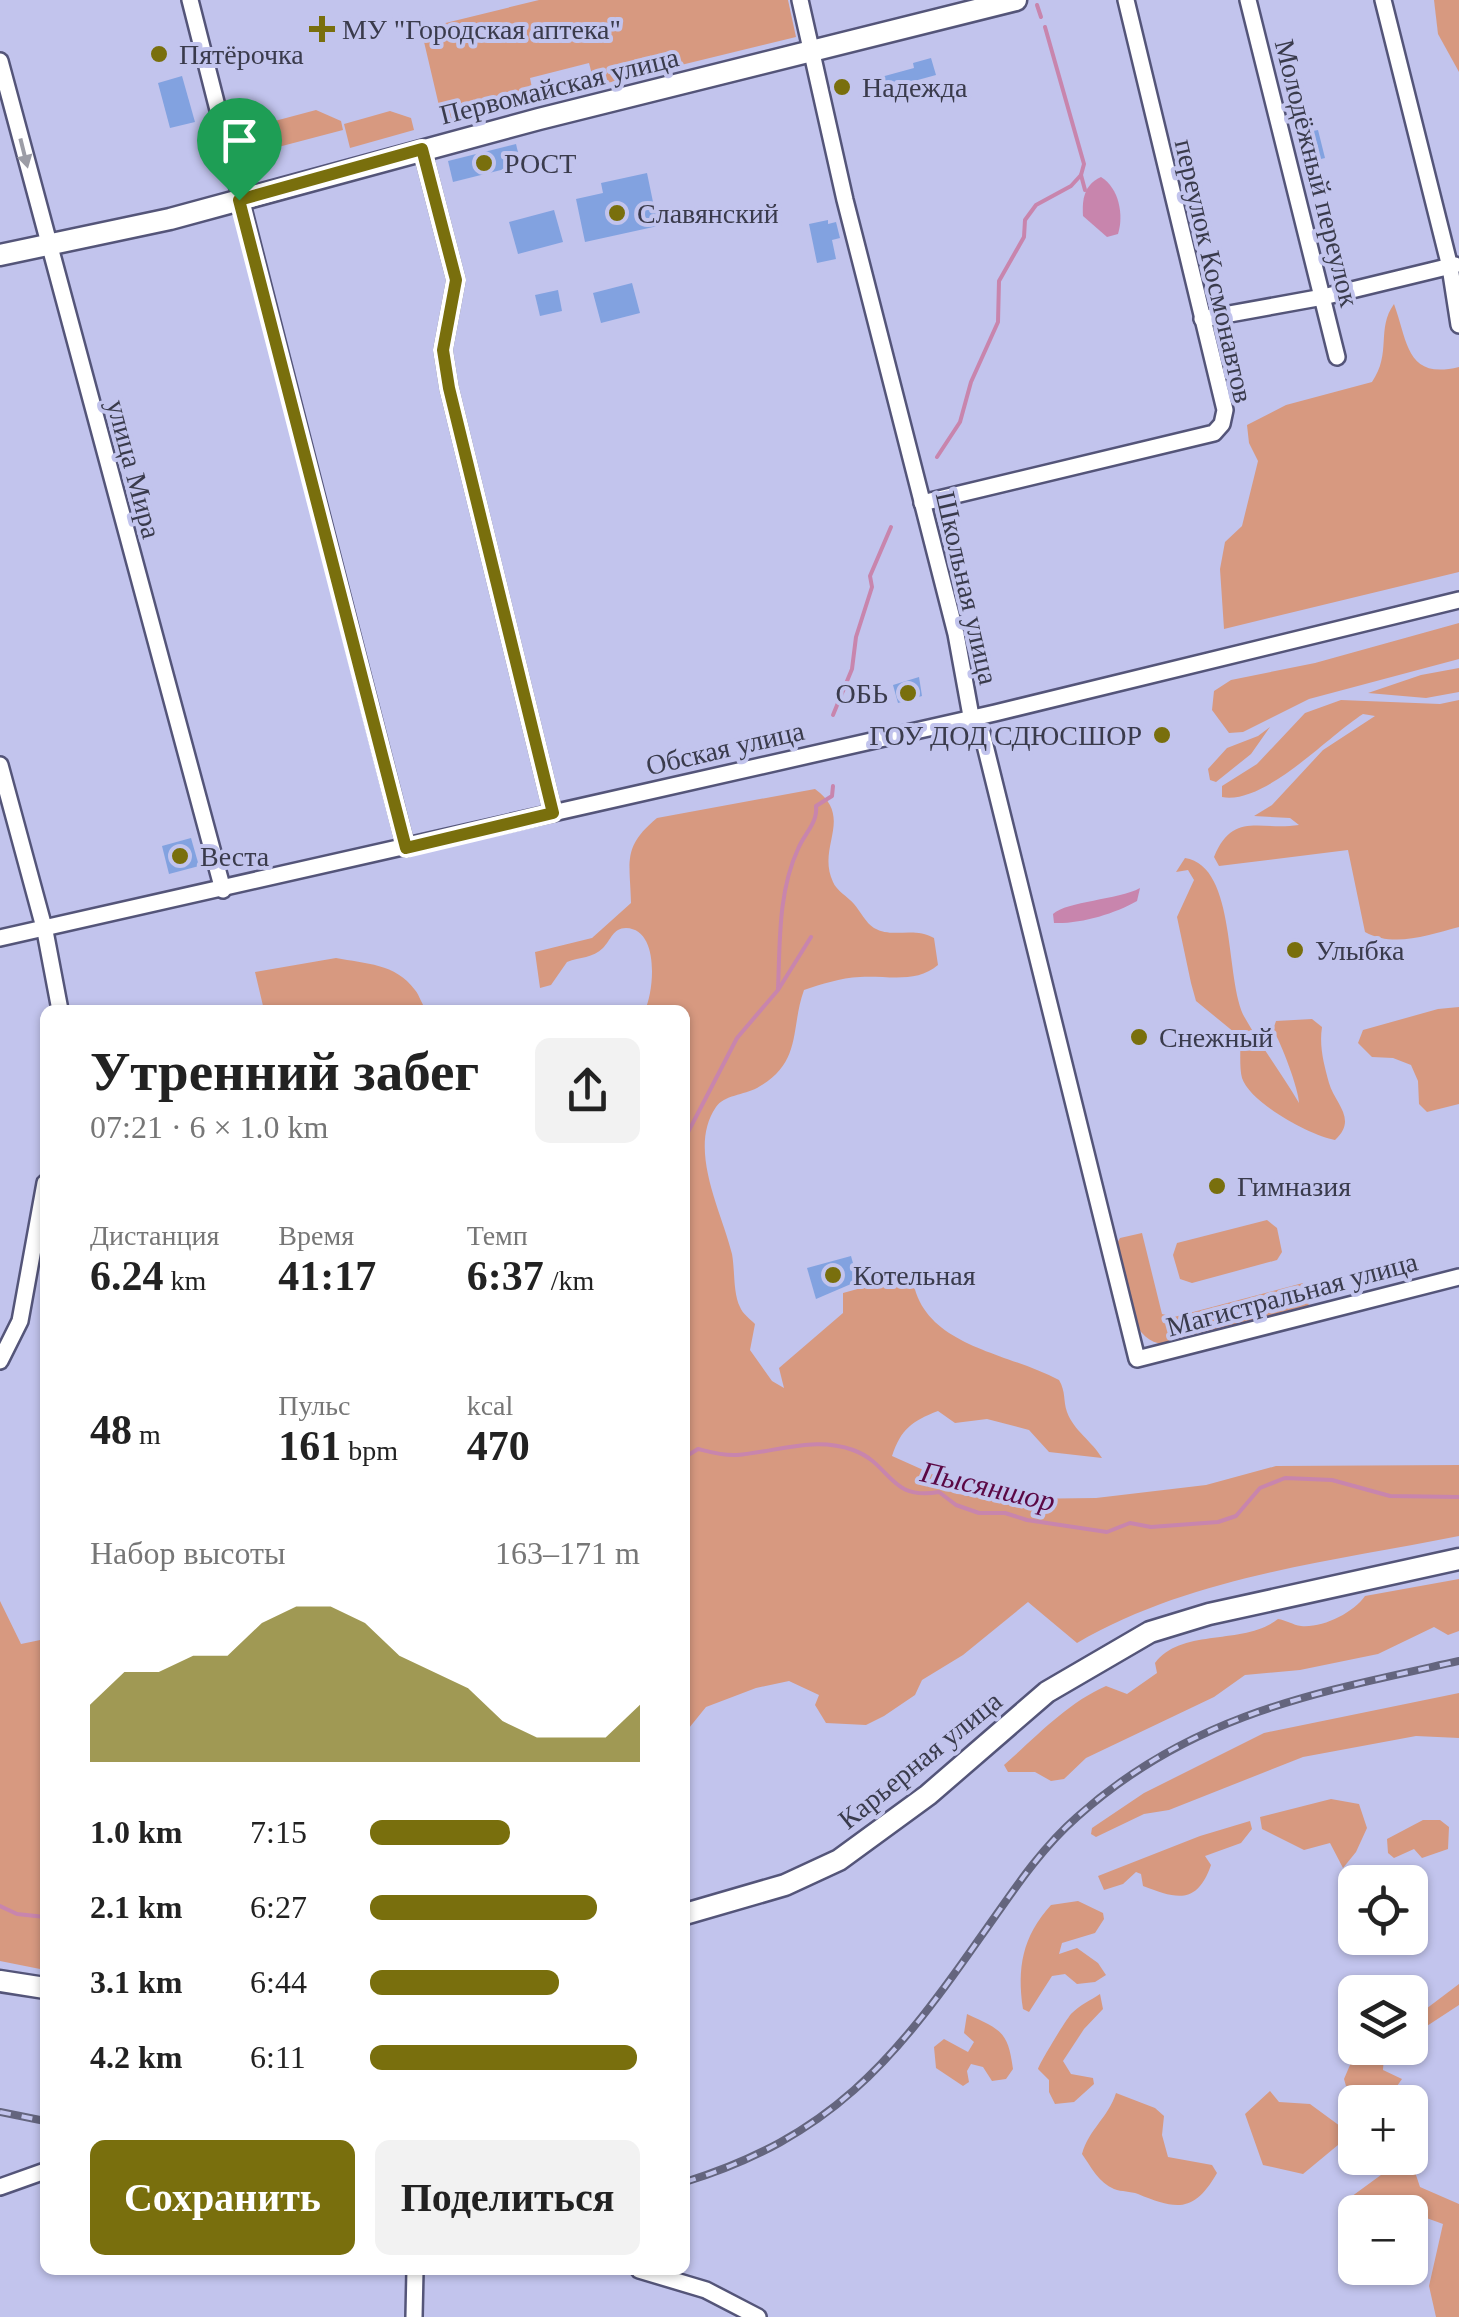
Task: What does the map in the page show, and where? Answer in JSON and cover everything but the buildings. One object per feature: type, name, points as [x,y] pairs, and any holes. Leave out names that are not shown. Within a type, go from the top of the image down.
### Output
[{"type":"main road","name":"Первомайская улица","points":[[0,256],[239,200],[422,149],[1016,0]]},
{"type":"main road","name":"Карьерная улица","points":[[690,1913],[784,1885],[839,1860],[916,1805],[1047,1692],[1121,1646],[1177,1622],[1459,1559]]},
{"type":"main road","points":[[0,1981],[40,1987]]},
{"type":"street","points":[[190,0],[406,848]]},
{"type":"street","name":"Школьная улица","points":[[800,0],[809,50],[956,634],[972,716],[982,733],[1137,1359]]},
{"type":"street","name":"переулок Космонавтов","points":[[922,503],[1214,433],[1222,424],[1225,410],[1126,0]]},
{"type":"street","name":"Молодёжный переулок","points":[[1248,0],[1337,358]]},
{"type":"street","points":[[1383,0],[1454,265],[1459,325]]},
{"type":"street","name":"улица Мира","points":[[0,61],[223,890]]},
{"type":"street","points":[[422,149],[456,280],[443,350],[449,388],[553,813]]},
{"type":"street","points":[[1202,319],[1323,297],[1454,265]]},
{"type":"street","name":"Обская улица","points":[[0,938],[406,848],[1459,600]]},
{"type":"street","points":[[0,768],[45,931],[59,1005]]},
{"type":"street","points":[[0,1360],[20,1321],[40,1211]]},
{"type":"street","name":"Магистральная улица","points":[[1137,1359],[1459,1277]]},
{"type":"street","points":[[0,2187],[40,2173]]},
{"type":"street","points":[[414,2275],[414,2317]]},
{"type":"street","points":[[656,2275],[706,2290],[758,2317]]},
{"type":"shaded area","points":[[539,0],[788,0],[796,37],[595,86],[589,63],[530,78],[535,103],[444,127],[421,29]]},
{"type":"shaded area","points":[[1434,0],[1459,0],[1459,72],[1438,34]]},
{"type":"shaded area","points":[[316,110],[341,121],[343,130],[263,151],[256,126]]},
{"type":"shaded area","points":[[390,111],[411,118],[414,130],[350,148],[344,124]]},
{"type":"shaded area","points":[[1101,177],[1116,195],[1120,211],[1118,234],[1107,237],[1083,216],[1085,193]]},
{"type":"shaded area","points":[[1394,304],[1407,344],[1419,363],[1442,370],[1459,367],[1459,572],[1224,629],[1220,569],[1225,542],[1242,526],[1258,461],[1249,443],[1247,425],[1286,405],[1372,382]]},
{"type":"shaded area","points":[[1459,623],[1459,659],[1309,699],[1243,732],[1229,733],[1212,710],[1214,691],[1231,680],[1315,663]]},
{"type":"shaded area","points":[[1459,668],[1459,692],[1426,698],[1368,693],[1421,675]]},
{"type":"shaded area","points":[[1341,700],[1440,704],[1459,700],[1459,927],[1399,940],[1365,932],[1348,850],[1219,866],[1214,857],[1221,843],[1239,828],[1299,825],[1290,818],[1254,816],[1272,805],[1323,750],[1375,716],[1363,714],[1296,767],[1257,791],[1222,797],[1222,786],[1257,764],[1305,713]]},
{"type":"shaded area","points":[[1270,727],[1251,754],[1216,782],[1210,780],[1208,769],[1227,748]]},
{"type":"shaded area","points":[[815,789],[832,811],[829,869],[835,885],[874,928],[934,938],[938,965],[920,975],[853,978],[804,990],[792,1044],[782,1067],[757,1088],[720,1103],[708,1124],[705,1142],[709,1180],[732,1254],[738,1301],[755,1324],[750,1350],[772,1381],[784,1388],[779,1368],[843,1313],[843,1293],[912,1274],[918,1298],[930,1317],[947,1332],[1059,1380],[1070,1419],[1102,1458],[1049,1452],[1029,1430],[987,1419],[955,1423],[938,1411],[909,1427],[892,1456],[939,1477],[957,1494],[1012,1499],[1096,1498],[1206,1485],[1276,1466],[1459,1465],[1459,1536],[1214,1587],[1121,1620],[1077,1643],[1028,1602],[963,1655],[922,1680],[915,1695],[866,1725],[826,1723],[815,1705],[819,1695],[789,1681],[756,1688],[706,1707],[690,1727],[690,1005],[646,1005],[652,962],[645,939],[637,931],[618,930],[599,951],[567,962],[551,985],[540,988],[535,952],[592,938],[631,903],[630,856],[638,838],[657,818]]},
{"type":"shaded area","points":[[1185,858],[1202,866],[1214,881],[1222,902],[1234,979],[1245,1018],[1299,1103],[1273,1030],[1276,1021],[1312,1019],[1322,1027],[1325,1069],[1345,1118],[1342,1132],[1335,1140],[1297,1125],[1247,1088],[1242,1078],[1240,1037],[1196,1001],[1177,917],[1194,880],[1188,870],[1176,872]]},
{"type":"shaded area","points":[[1140,888],[1137,901],[1118,910],[1086,920],[1054,923],[1053,914],[1060,910]]},
{"type":"shaded area","points":[[336,958],[379,966],[407,981],[424,1005],[263,1005],[255,972]]},
{"type":"shaded area","points":[[1459,1007],[1459,1104],[1427,1112],[1419,1104],[1418,1081],[1411,1065],[1393,1058],[1372,1057],[1358,1043],[1363,1030]]},
{"type":"shaded area","points":[[1267,1220],[1277,1228],[1282,1252],[1277,1260],[1192,1283],[1180,1279],[1173,1255],[1177,1243]]},
{"type":"shaded area","points":[[1142,1233],[1162,1314],[1174,1317],[1303,1283],[1309,1306],[1164,1344],[1151,1340],[1141,1332],[1128,1305],[1116,1245],[1120,1238]]},
{"type":"shaded area","points":[[1459,1579],[1459,1631],[1448,1635],[1434,1627],[1378,1654],[1300,1670],[1245,1675],[1214,1697],[1086,1758],[1064,1779],[1051,1781],[1035,1772],[1008,1772],[1004,1765],[1078,1702],[1106,1686],[1127,1694],[1157,1673],[1155,1663],[1181,1645],[1248,1632],[1278,1619],[1301,1626],[1319,1625],[1345,1613],[1365,1596]]},
{"type":"shaded area","points":[[0,1601],[21,1644],[40,1640],[40,1969],[0,1961]]},
{"type":"shaded area","points":[[1459,1693],[1459,1738],[1416,1736],[1303,1757],[1169,1810],[1144,1814],[1096,1837],[1091,1834],[1092,1828],[1144,1793],[1264,1733]]},
{"type":"shaded area","points":[[1331,1799],[1359,1804],[1367,1828],[1356,1852],[1341,1865],[1330,1843],[1304,1850],[1262,1829],[1260,1817]]},
{"type":"shaded area","points":[[1423,1820],[1440,1820],[1449,1827],[1448,1849],[1422,1858],[1414,1849],[1394,1858],[1388,1853],[1387,1839]]},
{"type":"shaded area","points":[[1250,1821],[1252,1829],[1241,1843],[1205,1856],[1211,1865],[1192,1893],[1176,1896],[1143,1886],[1141,1874],[1136,1872],[1123,1884],[1104,1890],[1098,1876],[1200,1836]]},
{"type":"shaded area","points":[[1078,1901],[1103,1913],[1104,1919],[1095,1933],[1062,1943],[1059,1954],[1077,1948],[1098,1963],[1106,1975],[1095,1982],[1077,1984],[1065,1974],[1052,1976],[1029,2012],[1023,2009],[1021,1980],[1028,1941],[1051,1905]]},
{"type":"shaded area","points":[[1459,1984],[1459,2005],[1428,2025],[1428,2007]]},
{"type":"shaded area","points":[[1100,1994],[1103,2009],[1063,2061],[1071,2074],[1093,2078],[1094,2084],[1074,2102],[1055,2104],[1049,2080],[1038,2069],[1069,2016]]},
{"type":"shaded area","points":[[967,2014],[995,2028],[1005,2039],[1013,2069],[1006,2079],[992,2081],[983,2067],[971,2064],[967,2071],[969,2082],[963,2086],[936,2068],[934,2047],[944,2039],[968,2052],[974,2042],[964,2033]]},
{"type":"shaded area","points":[[1350,2065],[1383,2065],[1383,2070],[1402,2079],[1398,2085],[1346,2085]]},
{"type":"shaded area","points":[[1270,2091],[1279,2102],[1310,2104],[1338,2125],[1338,2145],[1303,2174],[1263,2165],[1245,2114]]},
{"type":"shaded area","points":[[1116,2093],[1155,2108],[1164,2116],[1162,2135],[1168,2157],[1212,2165],[1217,2173],[1200,2195],[1184,2204],[1164,2203],[1114,2189],[1096,2174],[1082,2154]]},
{"type":"shaded area","points":[[1381,2175],[1416,2175],[1420,2187],[1459,2204],[1459,2317],[1436,2317],[1429,2286],[1443,2224],[1428,2219],[1428,2195],[1354,2195]]},
{"type":"waterway","points":[[1037,5],[1041,17]]},
{"type":"waterway","points":[[937,457],[960,422],[971,382],[998,322],[999,281],[1024,237],[1025,220],[1036,205],[1071,186],[1081,175],[1084,164],[1045,27]]},
{"type":"waterway","points":[[1081,175],[1085,190]]},
{"type":"waterway","points":[[833,715],[852,669],[856,637],[872,587],[870,576],[891,527]]},
{"type":"waterway","points":[[778,989],[781,918],[791,865],[815,818],[816,806],[832,796],[833,786]]},
{"type":"waterway","points":[[690,1128],[737,1038],[778,990],[811,937]]},
{"type":"waterway","name":"Пысяншор","points":[[690,1454],[698,1449],[732,1455],[809,1445],[838,1446],[866,1456],[910,1491],[939,1492],[956,1505],[979,1513],[1005,1513],[1107,1532],[1130,1523],[1151,1527],[1218,1522],[1236,1516],[1260,1488],[1285,1478],[1332,1480],[1390,1496],[1459,1497]]},
{"type":"waterway","name":"Пысяншор","points":[[0,1906],[17,1914],[40,1916]]},
{"type":"railway","points":[[690,2180],[736,2164],[780,2142],[854,2090],[916,2024],[1049,1845],[1120,1782],[1210,1731],[1257,1712],[1354,1684],[1459,1661]]},
{"type":"railway","points":[[0,2112],[40,2120]]},
{"type":"place","name":"МУ \"Городская аптека\"","points":[[322,29]]},
{"type":"place","name":"Пятёрочка","points":[[159,54]]},
{"type":"place","name":"Надежда","points":[[842,87]]},
{"type":"place","name":"РОСТ","points":[[484,163]]},
{"type":"place","name":"Славянский","points":[[617,213]]},
{"type":"place","name":"ОБЬ","points":[[908,693]]},
{"type":"place","name":"ГОУ ДОД СДЮСШОР","points":[[1162,735]]},
{"type":"place","name":"Веста","points":[[180,856]]},
{"type":"place","name":"Улыбка","points":[[1295,950]]},
{"type":"place","name":"Снежный","points":[[1139,1037]]},
{"type":"place","name":"Гимназия","points":[[1217,1186]]},
{"type":"place","name":"Котельная","points":[[833,1275]]},
{"type":"route","points":[[422,149],[456,280],[443,350],[461,449],[553,813],[406,848],[239,200],[422,149]]}]
